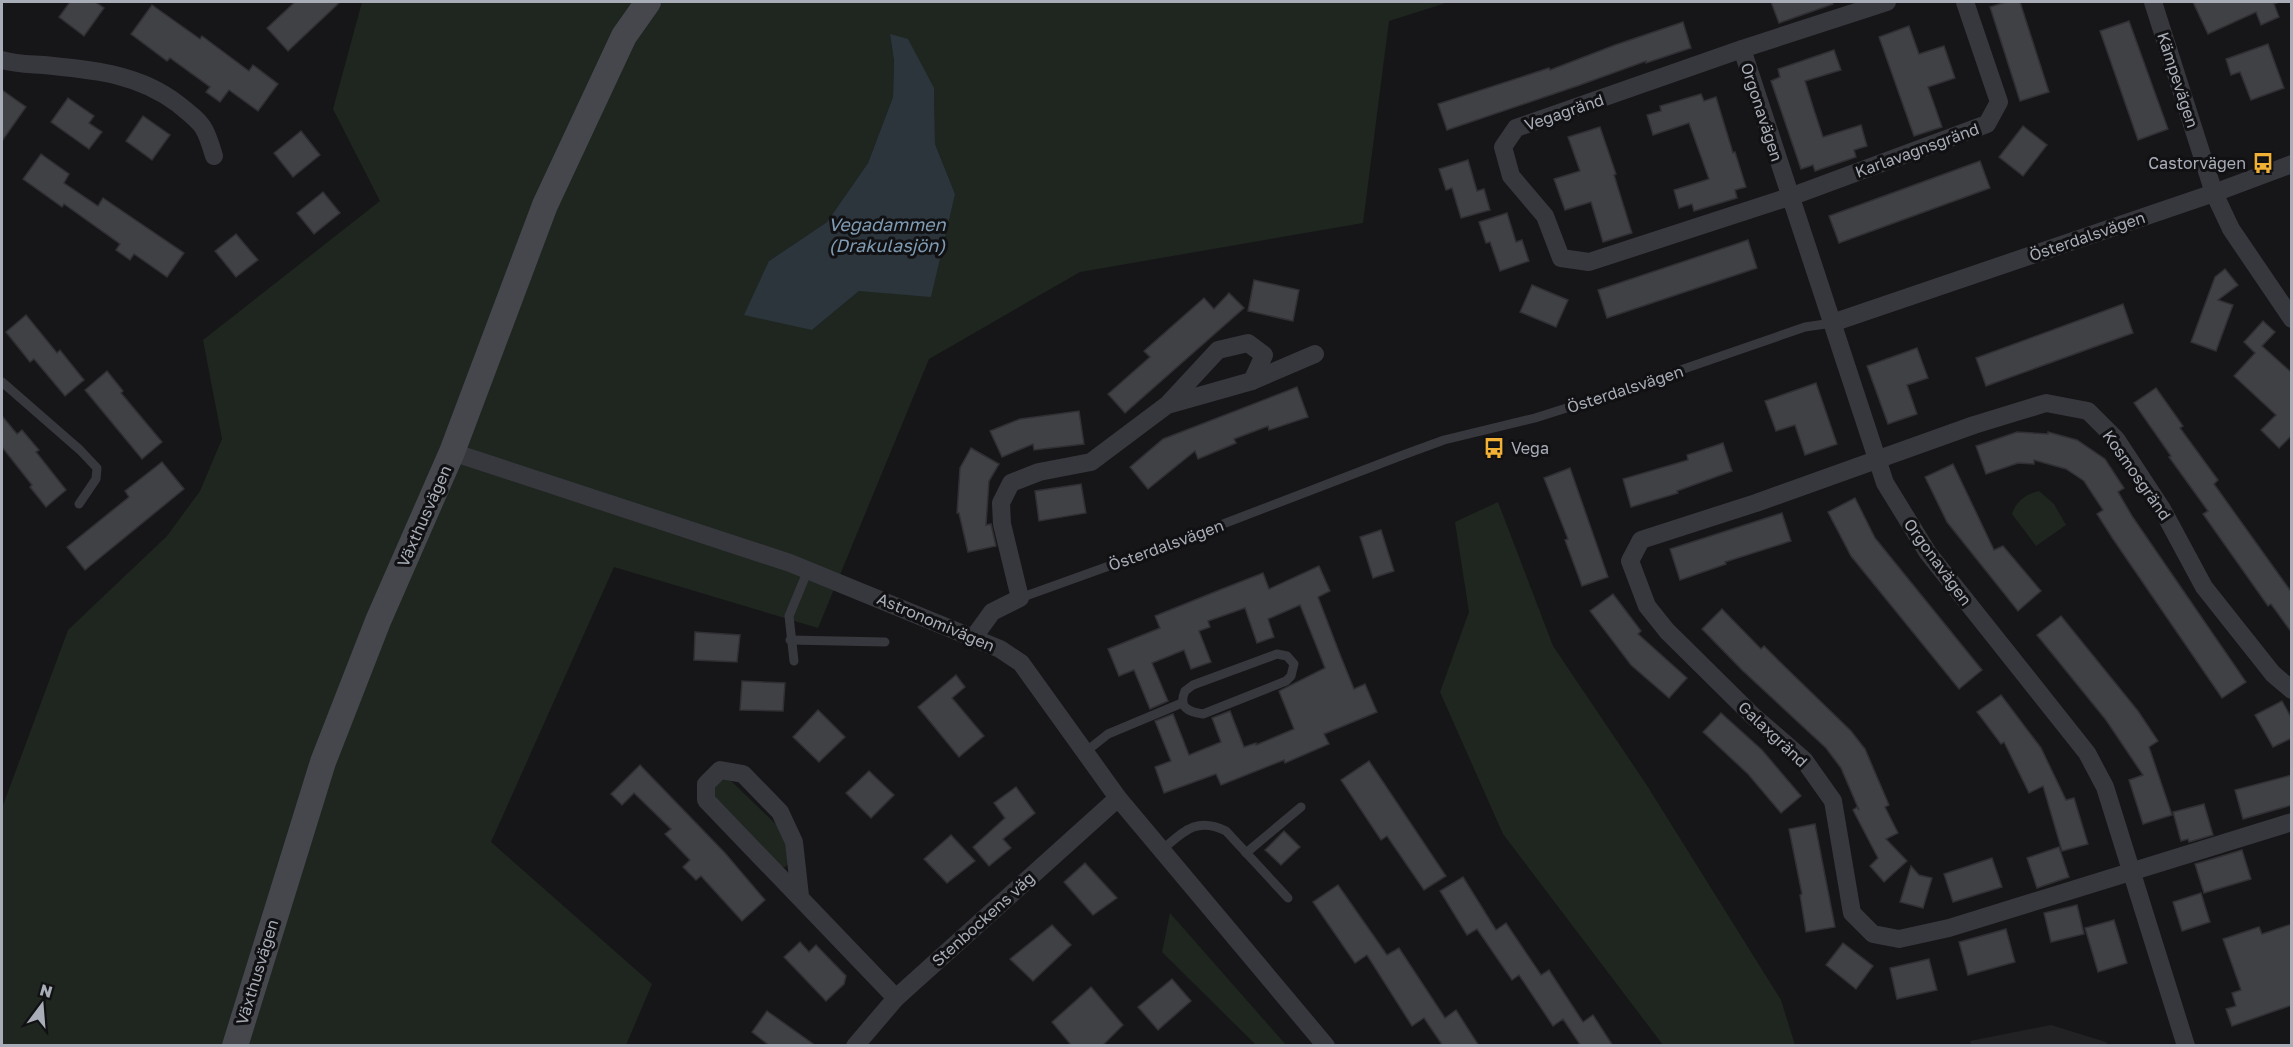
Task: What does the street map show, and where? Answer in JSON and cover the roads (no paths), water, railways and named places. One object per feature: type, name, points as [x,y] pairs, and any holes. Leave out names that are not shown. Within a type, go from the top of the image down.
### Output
[{"type":"street","name":"Växthusvägen","points":[[234,1046],[323,762],[378,621],[452,452],[545,205],[624,36],[648,2]]},
{"type":"street","points":[[1742,49],[1887,2]]},
{"type":"street","name":"Karlavagnsgränd","points":[[1790,196],[1987,124],[2000,102],[1965,2]]},
{"type":"street","name":"Kämpevägen","points":[[2153,2],[2214,193]]},
{"type":"street","name":"Orgonavägen","points":[[1742,49],[1886,483],[1928,553],[2087,753],[2105,787],[2186,1046]]},
{"type":"street","name":"Vegagränd","points":[[1742,49],[1516,128],[1503,147],[1511,176],[1545,216],[1561,258],[1589,262],[1790,196]]},
{"type":"street","points":[[2,60],[99,70],[140,82],[166,95],[196,118],[207,130],[214,156]]},
{"type":"street","name":"Österdalsvägen","points":[[1832,323],[2214,193],[2292,164]]},
{"type":"street","points":[[2214,193],[2231,229],[2291,317]]},
{"type":"street","points":[[1020,598],[1002,524],[1001,503],[1011,483],[1039,472],[1091,462],[1167,405],[1218,351],[1248,343],[1264,355],[1252,381]]},
{"type":"street","points":[[1167,405],[1252,381],[1315,354]]},
{"type":"street","name":"Kosmosgränd","points":[[1877,461],[1974,425],[2046,403],[2088,411],[2116,439],[2162,509],[2204,587],[2273,674],[2292,690]]},
{"type":"street","name":"Astronomivägen","points":[[452,452],[592,496],[808,570],[974,637],[1000,649],[1021,663],[1118,798],[1326,1046]]},
{"type":"street","name":"Galaxgränd","points":[[1877,461],[1641,540],[1630,561],[1647,606],[1667,631],[1719,683],[1804,760],[1833,801],[1852,913],[1873,934],[1899,939],[1949,928],[2130,871]]},
{"type":"street","name":"Österdalsvägen","points":[[974,637],[992,612],[1020,598]]},
{"type":"street","points":[[800,896],[795,842],[780,812],[743,774],[720,770],[706,784],[706,800],[896,998]]},
{"type":"street","name":"Stenbockens väg","points":[[855,1046],[896,998],[1118,798]]},
{"type":"street","points":[[2130,871],[2292,822]]},
{"type":"lane","name":"Österdalsvägen","points":[[1020,598],[1184,539],[1424,447],[1535,418],[1805,327],[1832,323]]},
{"type":"lane","points":[[2,382],[80,450],[97,468],[96,478],[79,504]]},
{"type":"lane","points":[[794,661],[789,616],[795,595],[808,570]]},
{"type":"lane","points":[[790,640],[885,642]]},
{"type":"lane","points":[[1277,654],[1287,656],[1294,664],[1291,676],[1286,681],[1203,714],[1189,711],[1182,703],[1185,691],[1193,684],[1277,654]]},
{"type":"lane","points":[[1084,753],[1108,734],[1182,703]]},
{"type":"lane","points":[[1246,853],[1301,807]]},
{"type":"lane","points":[[1162,850],[1188,828],[1207,824],[1226,831],[1288,898]]},
{"type":"water","name":"Vegadammen (Drakulasjön)","points":[[890,34],[908,39],[934,88],[935,144],[955,194],[931,297],[859,291],[812,330],[744,315],[769,261],[827,222],[868,163],[893,97],[894,61]]},
{"type":"place","name":"Castorvägen","points":[[2263,163]]},
{"type":"place","name":"Vega","points":[[1494,448]]}]
